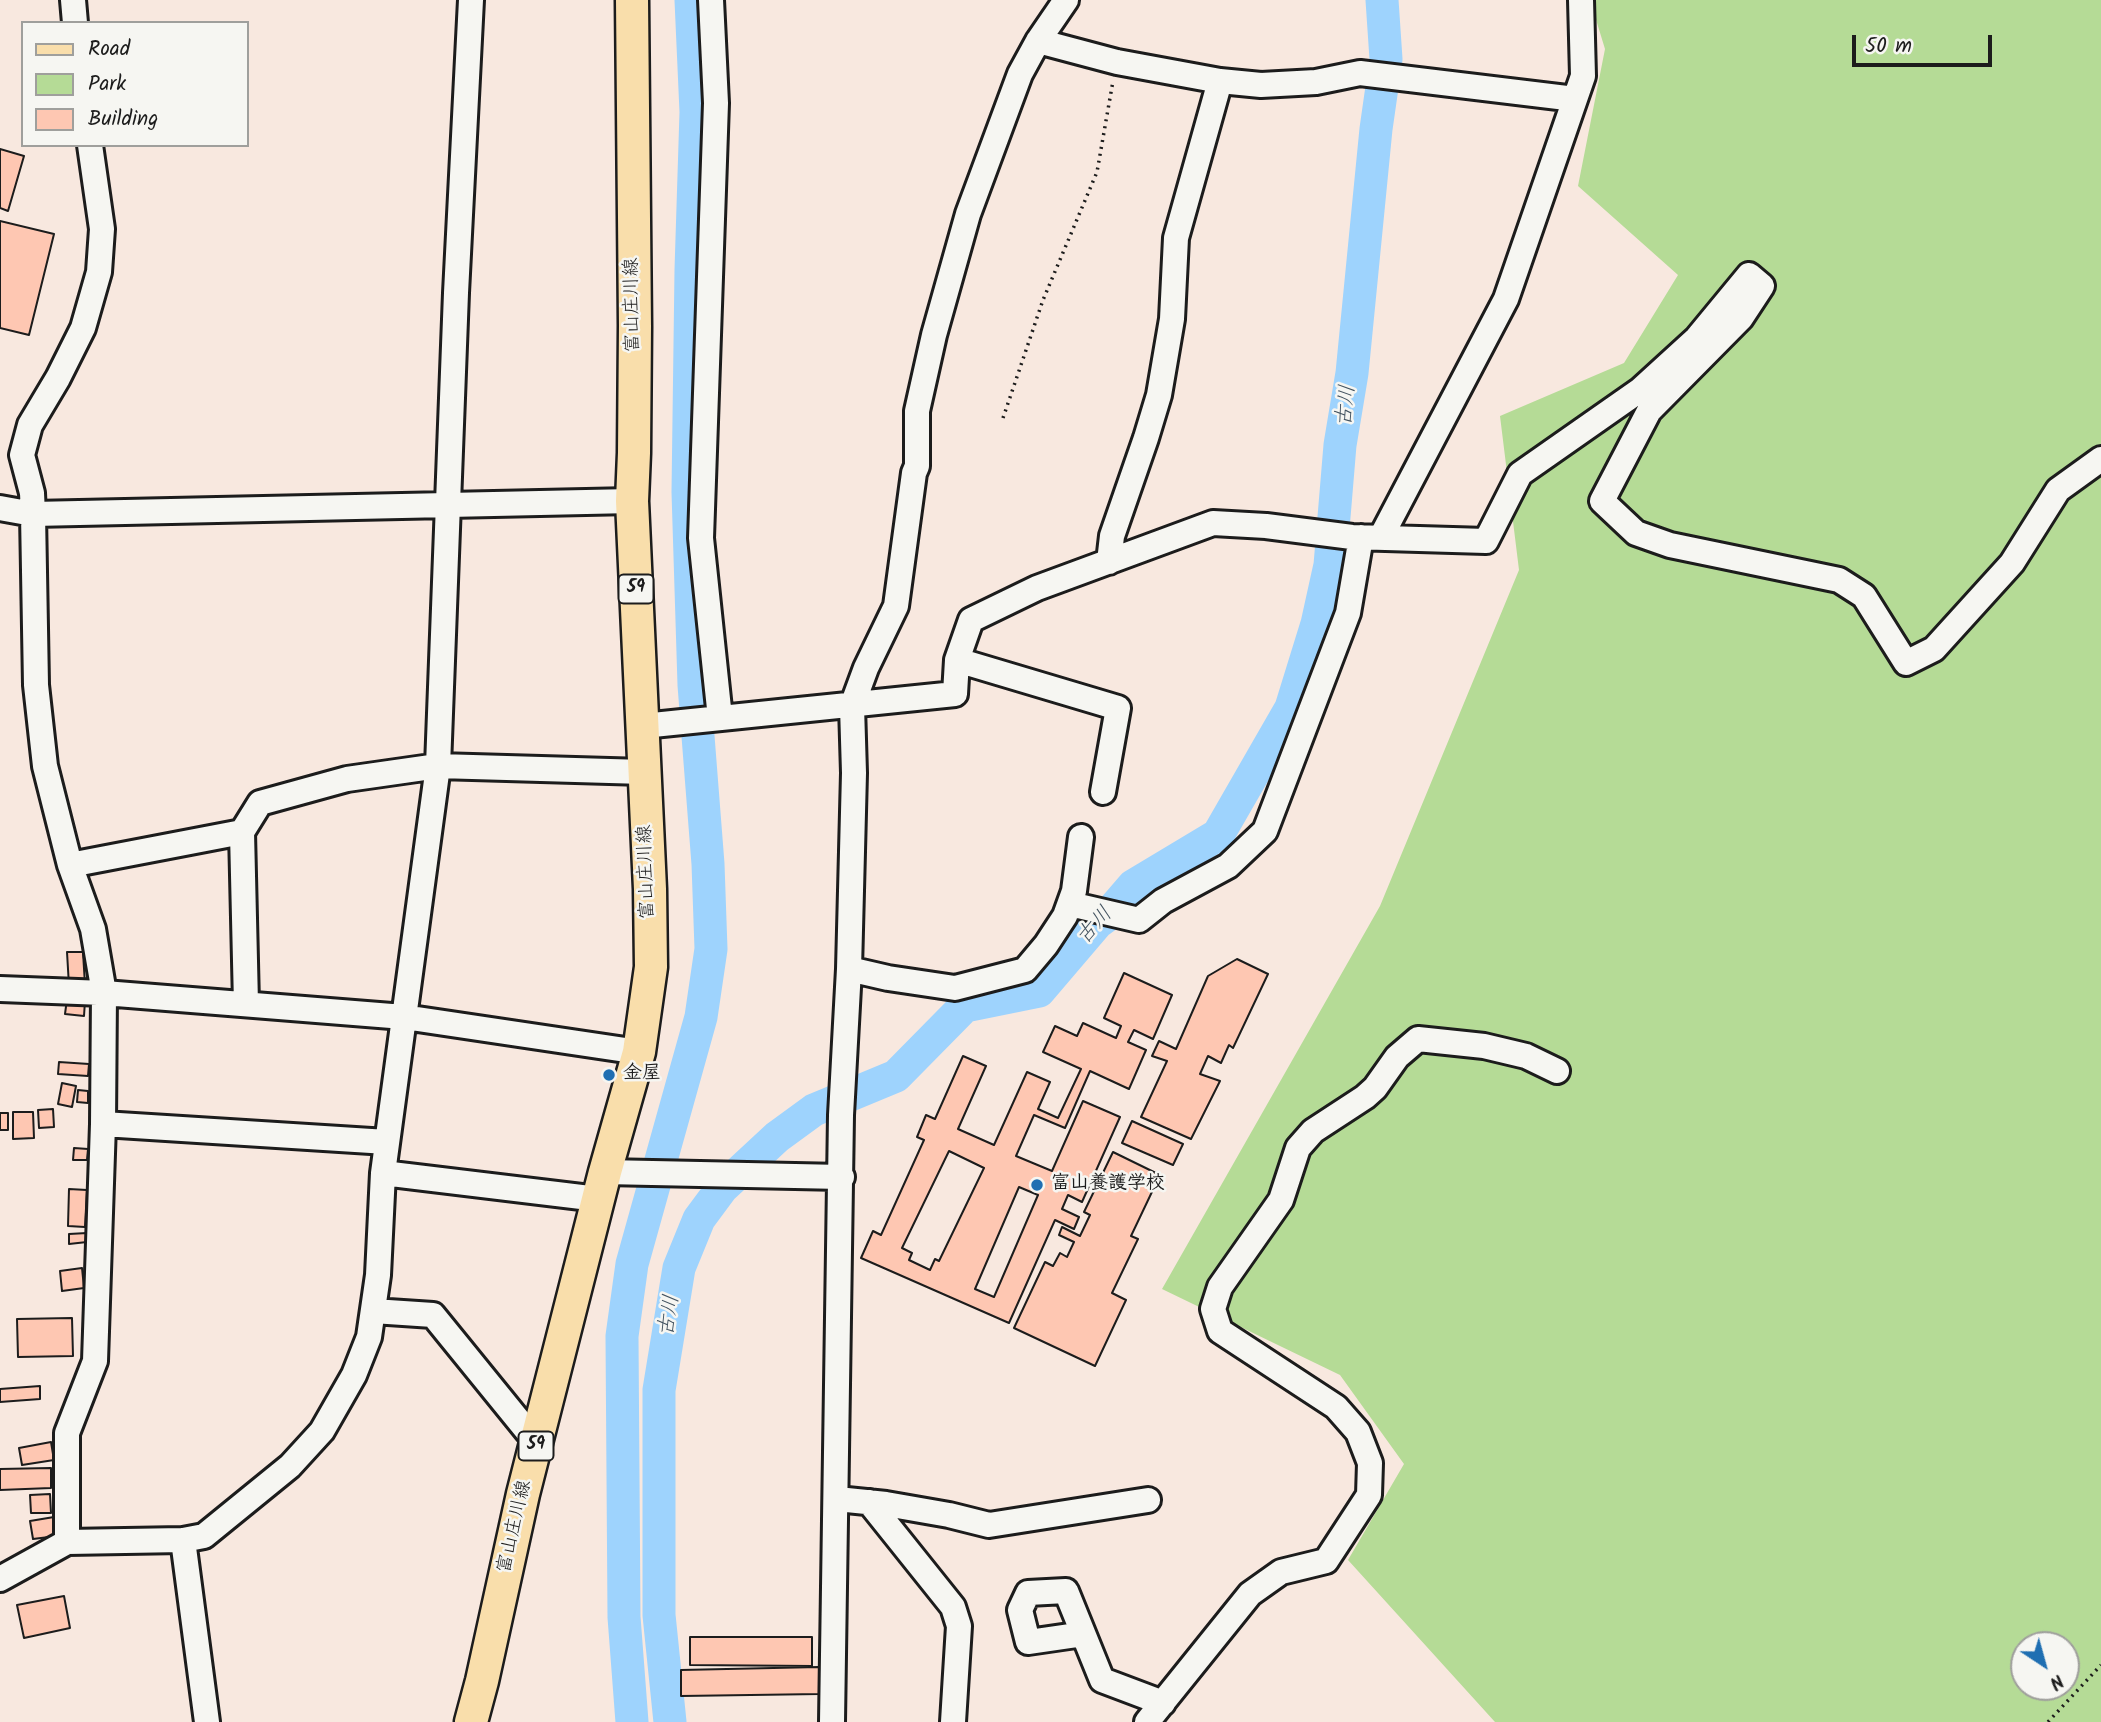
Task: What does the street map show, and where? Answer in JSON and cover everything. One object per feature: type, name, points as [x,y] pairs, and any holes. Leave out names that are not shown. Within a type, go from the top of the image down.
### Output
[{"type":"main road","name":"富山庄川線","points":[[471,1722],[523,1494],[639,1052],[650,967],[650,889],[632,501],[635,351],[632,0]]},
{"type":"street","points":[[73,0],[75,21]]},
{"type":"street","points":[[0,1578],[67,1542],[183,1540],[204,1536],[290,1466],[323,1432],[354,1375],[369,1337],[381,1243],[383,1173],[438,766],[447,504],[471,0]]},
{"type":"street","points":[[710,0],[716,103],[701,538],[716,718]]},
{"type":"street","points":[[832,1722],[841,1115],[849,969],[854,774],[852,706],[866,668],[896,606],[917,466],[917,411],[934,335],[968,214],[1020,74],[1038,41],[1066,0]]},
{"type":"street","points":[[1077,905],[1139,920],[1163,901],[1228,866],[1265,831],[1348,613],[1365,537],[1506,299],[1583,76],[1581,0]]},
{"type":"street","points":[[1038,41],[1116,62],[1220,81],[1261,85],[1316,82],[1360,73],[1575,99]]},
{"type":"street","points":[[1109,562],[1112,536],[1159,395],[1172,319],[1176,238],[1220,81]]},
{"type":"street","points":[[67,1542],[66,1433],[95,1361],[103,1124],[104,993],[93,929],[70,865],[45,765],[35,644],[32,493],[22,455],[30,425],[83,328],[99,272],[102,229],[90,147]]},
{"type":"street","points":[[643,726],[955,694],[957,660],[971,620],[1037,588],[1213,523],[1365,537],[1486,541],[1520,474],[1640,390],[1697,338],[1749,275],[1762,286],[1741,318],[1648,411],[1602,501],[1636,533],[1670,545],[1839,580],[1864,596],[1906,663],[1934,649],[2012,563],[2058,490],[2101,459]]},
{"type":"street","points":[[0,508],[33,514],[632,501]]},
{"type":"street","points":[[957,660],[1118,708],[1103,792]]},
{"type":"street","points":[[246,1004],[242,832],[260,803],[347,779],[438,766],[644,772]]},
{"type":"street","points":[[70,865],[242,832]]},
{"type":"street","points":[[849,969],[955,988],[1025,970],[1065,916],[1077,905],[1081,838]]},
{"type":"street","points":[[0,989],[104,993],[404,1017],[639,1052]]},
{"type":"street","points":[[1083,1634],[1102,1680],[1155,1713],[1250,1594],[1281,1572],[1326,1561],[1369,1496],[1370,1463],[1358,1432],[1336,1407],[1220,1331],[1213,1309],[1220,1287],[1281,1200],[1298,1148],[1313,1131],[1375,1088],[1396,1057],[1418,1039],[1484,1046],[1526,1056],[1556,1071]]},
{"type":"street","points":[[103,1124],[387,1142]]},
{"type":"street","points":[[383,1173],[602,1186],[638,1173],[842,1177]]},
{"type":"street","points":[[373,1311],[433,1315],[528,1433],[538,1436]]},
{"type":"street","points":[[837,1499],[949,1515],[989,1525],[1148,1500]]},
{"type":"street","points":[[869,1502],[953,1607],[959,1626],[953,1722]]},
{"type":"street","points":[[183,1540],[207,1722]]},
{"type":"path","points":[[1003,418],[1044,300],[1097,172],[1116,62]]},
{"type":"path","points":[[2049,1722],[2101,1665]]},
{"type":"green space","points":[[1590,0],[2101,0],[2101,1722],[1495,1722],[1348,1560],[1404,1464],[1340,1375],[1162,1289],[1380,906],[1519,570],[1500,416],[1624,363],[1678,275],[1578,186],[1605,49]]},
{"type":"building","points":[[0,149],[24,156],[8,211],[0,208]]},
{"type":"building","points":[[0,221],[54,234],[29,335],[0,328]]},
{"type":"building","points":[[67,952],[83,952],[85,985],[69,986]]},
{"type":"building","points":[[1237,959],[1268,974],[1233,1048],[1229,1045],[1221,1063],[1208,1056],[1200,1074],[1220,1081],[1191,1139],[1141,1117],[1167,1061],[1152,1056],[1159,1041],[1176,1049],[1208,976]]},
{"type":"building","points":[[1124,973],[1172,995],[1153,1039],[1134,1030],[1128,1042],[1146,1050],[1129,1089],[1090,1071],[1065,1128],[1034,1115],[1016,1156],[1052,1171],[1083,1101],[1120,1117],[1082,1202],[1068,1195],[1062,1209],[1079,1217],[1074,1229],[1055,1220],[1009,1323],[861,1258],[873,1231],[881,1235],[924,1140],[917,1137],[926,1115],[935,1119],[963,1056],[986,1066],[958,1129],[994,1145],[1027,1072],[1050,1082],[1038,1109],[1058,1118],[1081,1069],[1043,1052],[1055,1026],[1077,1036],[1083,1023],[1116,1038],[1121,1026],[1104,1018]],"holes":[[[949,1151],[984,1168],[939,1261],[935,1259],[930,1270],[909,1260],[912,1253],[902,1248]],[[1019,1187],[1038,1195],[994,1297],[975,1289]]]},
{"type":"building","points":[[67,999],[85,1001],[84,1016],[65,1014]]},
{"type":"building","points":[[59,1062],[89,1064],[88,1076],[58,1074]]},
{"type":"building","points":[[62,1083],[76,1086],[72,1107],[58,1104]]},
{"type":"building","points":[[78,1090],[88,1091],[88,1103],[77,1102]]},
{"type":"building","points":[[53,1109],[54,1127],[39,1128],[38,1110]]},
{"type":"building","points":[[13,1112],[33,1112],[34,1138],[13,1139]]},
{"type":"building","points":[[0,1113],[8,1113],[8,1130],[0,1130]]},
{"type":"building","points":[[1132,1121],[1183,1144],[1173,1165],[1122,1143]]},
{"type":"building","points":[[74,1148],[88,1149],[87,1160],[73,1160]]},
{"type":"building","points":[[1113,1152],[1160,1175],[1131,1236],[1138,1239],[1112,1293],[1126,1300],[1095,1366],[1014,1328],[1045,1262],[1053,1266],[1060,1253],[1067,1257],[1074,1242],[1059,1235],[1062,1227],[1080,1236],[1090,1215],[1084,1212]]},
{"type":"building","points":[[69,1189],[87,1190],[85,1227],[68,1226]]},
{"type":"building","points":[[87,1233],[87,1242],[69,1244],[69,1234]]},
{"type":"building","points":[[82,1268],[84,1288],[62,1291],[60,1271]]},
{"type":"building","points":[[72,1318],[73,1356],[18,1357],[17,1319]]},
{"type":"building","points":[[40,1386],[40,1399],[0,1402],[0,1389]]},
{"type":"building","points":[[51,1442],[54,1460],[22,1465],[19,1448]]},
{"type":"building","points":[[51,1468],[51,1488],[0,1490],[0,1469]]},
{"type":"building","points":[[50,1494],[51,1513],[31,1513],[30,1495]]},
{"type":"building","points":[[54,1517],[57,1536],[33,1539],[30,1521]]},
{"type":"building","points":[[64,1596],[70,1628],[24,1638],[17,1605]]},
{"type":"building","points":[[690,1637],[812,1637],[812,1666],[690,1665]]},
{"type":"building","points":[[819,1667],[820,1694],[681,1696],[681,1670]]},
{"type":"waterway","points":[[632,1722],[624,1617],[622,1336],[632,1264],[701,1017],[711,949],[708,864],[694,685],[688,492],[696,112],[691,0]]},
{"type":"waterway","name":"古川","points":[[670,1722],[659,1615],[659,1390],[679,1268],[699,1219],[722,1188],[777,1137],[814,1110],[896,1076],[965,1006],[1039,991],[1097,923],[1108,915],[1133,886],[1218,835],[1291,708],[1317,624],[1330,565],[1340,445],[1352,373],[1376,129],[1386,59],[1382,0]]},
{"type":"place","name":"金屋","points":[[609,1075]]},
{"type":"place","name":"富山養護学校","points":[[1037,1185]]}]
